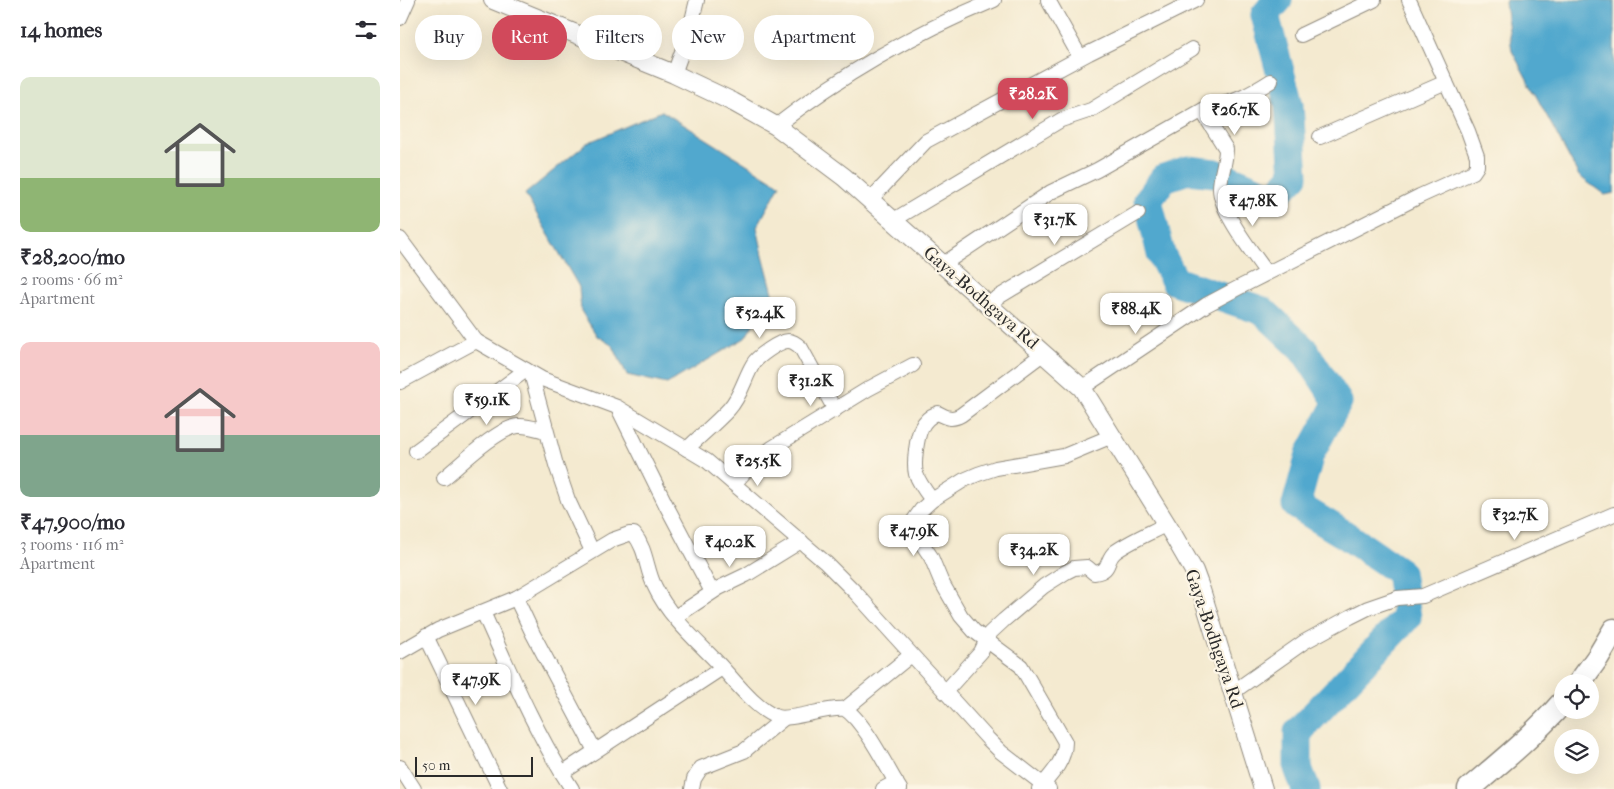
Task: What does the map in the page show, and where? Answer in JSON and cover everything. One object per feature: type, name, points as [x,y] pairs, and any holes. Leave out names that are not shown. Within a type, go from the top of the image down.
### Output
[{"type":"main road","points":[[1586,674],[1614,630]]},
{"type":"main road","points":[[1469,789],[1554,713]]},
{"type":"street","points":[[400,18],[408,0]]},
{"type":"street","name":"Gaya-Bodhgaya Rd","points":[[493,0],[674,74],[734,102],[776,126],[844,177],[1082,388],[1167,524],[1194,572],[1263,789]]},
{"type":"street","points":[[674,74],[690,29],[697,0]]},
{"type":"street","points":[[776,126],[814,98],[896,48],[954,17],[994,0]]},
{"type":"street","points":[[1048,0],[1080,57]]},
{"type":"street","points":[[870,200],[926,141],[1080,57],[1196,0]]},
{"type":"street","points":[[1301,35],[1374,0]]},
{"type":"street","points":[[1082,388],[1206,305],[1236,288],[1428,192],[1473,172],[1477,166],[1477,156],[1468,131],[1409,0]]},
{"type":"street","points":[[892,221],[1061,120],[1091,110],[1192,48]]},
{"type":"street","points":[[942,264],[1058,188],[1097,170],[1210,106],[1226,104],[1237,100],[1272,81]]},
{"type":"street","points":[[1320,137],[1446,82]]},
{"type":"street","points":[[1202,111],[1226,150],[1220,188],[1222,198],[1234,224],[1267,273]]},
{"type":"street","points":[[988,304],[1138,213]]},
{"type":"street","points":[[400,239],[476,341],[553,384],[617,407],[707,461],[826,563],[855,592],[1001,752],[1044,787],[1062,760],[1065,742],[1021,666],[966,623],[941,582],[931,557],[915,534],[912,526],[921,510],[932,500],[949,488],[978,474],[996,468],[1064,456],[1112,436]]},
{"type":"street","points":[[400,382],[476,341]]},
{"type":"street","points":[[687,448],[730,408],[739,395],[753,364],[759,357],[781,342],[795,343],[801,348],[834,410]]},
{"type":"street","points":[[932,500],[916,475],[914,466],[917,438],[925,422],[938,413],[946,418],[954,419],[961,415],[1044,353]]},
{"type":"street","points":[[734,484],[772,448],[890,376],[913,366]]},
{"type":"street","points":[[528,371],[545,431],[568,500],[592,551]]},
{"type":"street","points":[[416,451],[528,371]]},
{"type":"street","points":[[617,407],[712,592]]},
{"type":"street","points":[[444,478],[485,444],[513,427],[520,426],[545,431]]},
{"type":"street","points":[[1233,692],[1287,653],[1321,632],[1368,608],[1397,598],[1416,598],[1614,514]]},
{"type":"street","points":[[945,692],[981,652],[986,639],[994,629],[1036,593],[1074,568],[1087,567],[1094,573],[1101,572],[1106,569],[1114,553],[1167,524]]},
{"type":"street","points":[[400,652],[426,636],[516,598],[620,536],[634,534],[643,549],[655,587],[675,616],[757,703],[769,713],[784,718]]},
{"type":"street","points":[[675,616],[712,592],[746,576],[800,541]]},
{"type":"street","points":[[516,598],[595,751]]},
{"type":"street","points":[[483,612],[515,682],[572,789]]},
{"type":"street","points":[[426,636],[500,789]]},
{"type":"street","points":[[692,789],[694,779],[701,768],[744,751],[784,718],[826,710],[845,709],[911,655]]},
{"type":"street","points":[[562,773],[722,668]]},
{"type":"street","points":[[845,709],[857,720],[864,730],[898,786],[883,789]]},
{"type":"street","points":[[400,767],[414,789]]},
{"type":"water","points":[[1506,0],[1614,0],[1614,193],[1605,195],[1579,176],[1512,51]]},
{"type":"water","points":[[662,111],[780,185],[757,227],[773,293],[745,338],[667,384],[627,375],[613,346],[597,336],[581,311],[579,287],[525,194],[587,143]]},
{"type":"waterway","points":[[1278,0],[1265,15],[1289,105],[1294,176],[1274,197],[1215,173],[1188,170],[1164,178],[1148,200],[1161,254],[1175,281],[1263,311],[1304,350],[1338,402],[1310,454],[1296,505],[1344,534],[1400,572],[1407,617],[1298,732],[1298,768],[1306,789]]}]
